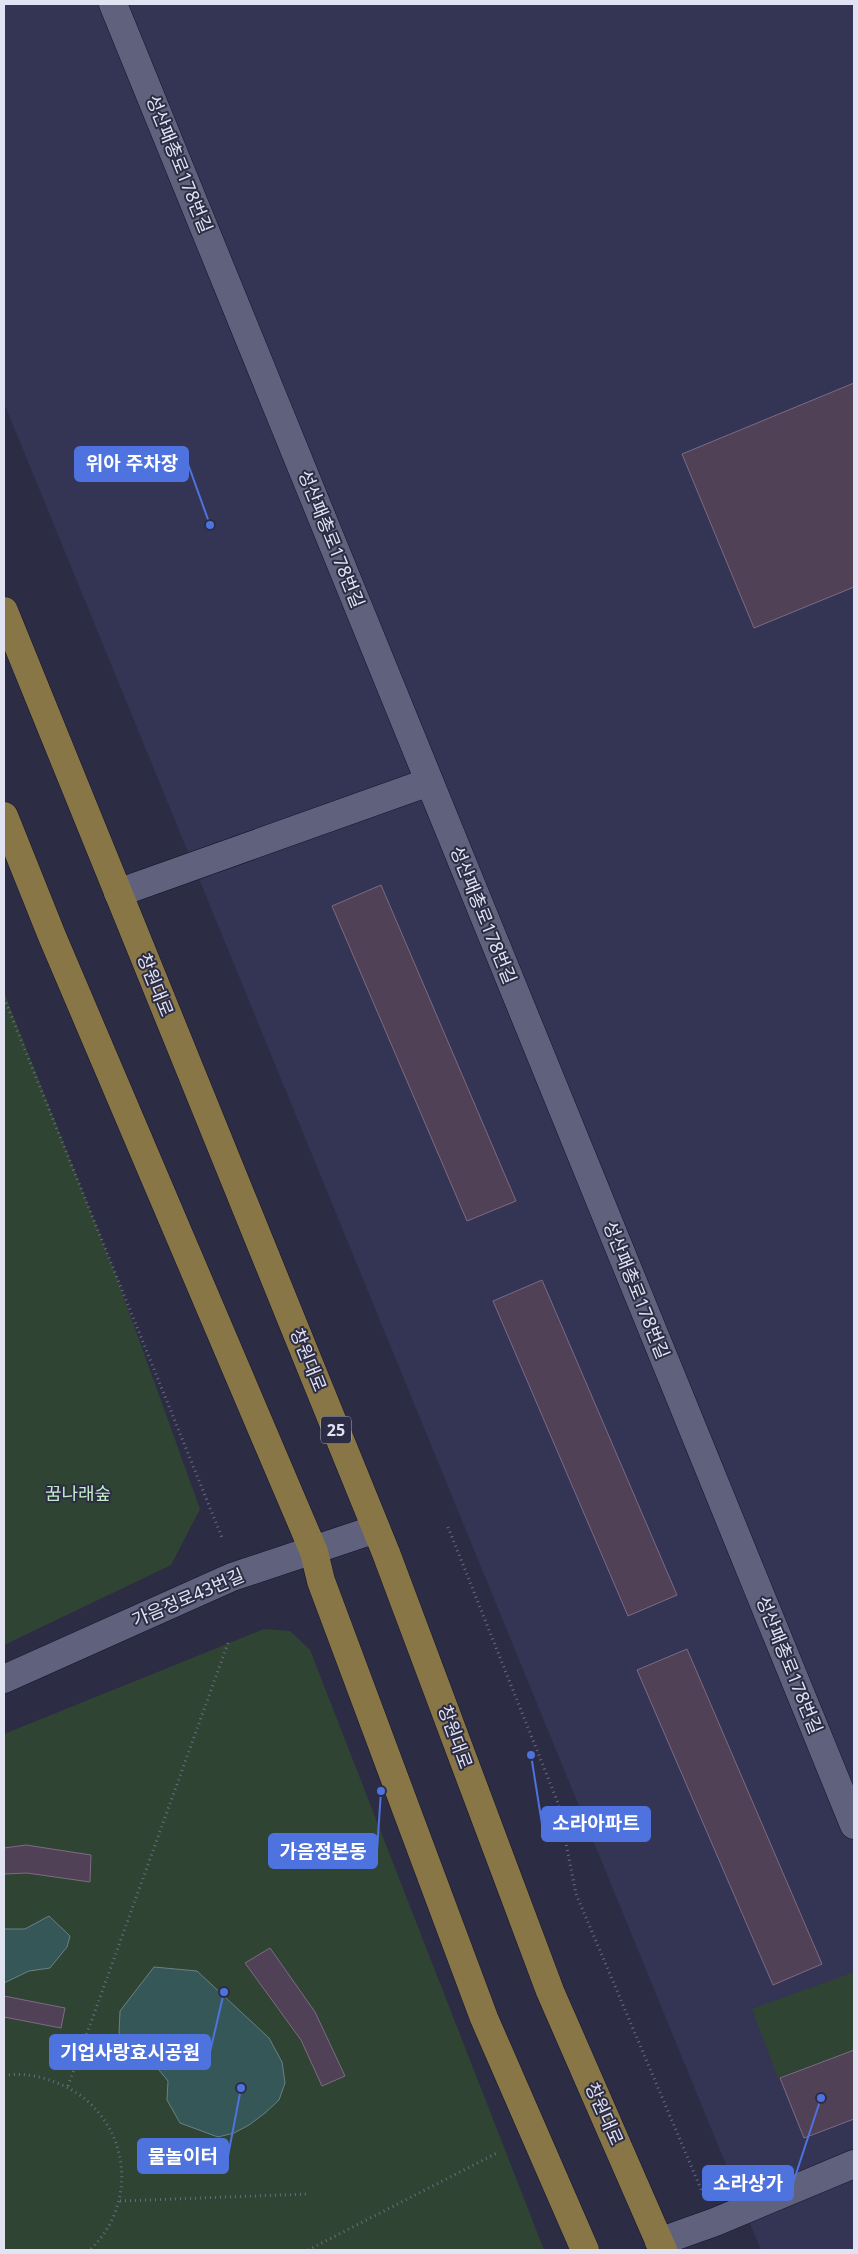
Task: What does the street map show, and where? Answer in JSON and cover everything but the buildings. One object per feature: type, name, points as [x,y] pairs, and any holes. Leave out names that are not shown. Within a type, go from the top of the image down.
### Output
[{"type":"main road","name":"창원대로","points":[[4,611],[376,1529],[550,1991],[661,2246]]},
{"type":"main road","points":[[4,816],[56,945],[314,1552],[321,1581],[484,2018],[585,2250]]},
{"type":"street","name":"성산패총로178번길","points":[[114,4],[854,1825]]},
{"type":"street","points":[[118,893],[429,782]]},
{"type":"street","name":"가음정로43번길","points":[[4,1679],[232,1577],[314,1552],[376,1529]]},
{"type":"street","points":[[661,2246],[854,2164]]},
{"type":"path","points":[[4,998],[223,1540]]},
{"type":"path","points":[[448,1528],[558,1803],[576,1894],[715,2222]]},
{"type":"path","points":[[68,2086],[228,1643]]},
{"type":"path","points":[[4,2076],[39,2077],[68,2086],[93,2105],[111,2130],[121,2158],[120,2202],[115,2216],[101,2240],[90,2250]]},
{"type":"path","points":[[308,2250],[497,2153]]},
{"type":"path","points":[[120,2202],[308,2194]]},
{"type":"shaded area","points":[[4,4],[854,4],[854,2250],[761,2250],[4,403]]},
{"type":"shaded area","points":[[49,1916],[70,1936],[67,1947],[50,1968],[29,1971],[4,1983],[4,1929],[25,1929]]},
{"type":"shaded area","points":[[154,1967],[197,1971],[269,2038],[282,2062],[285,2083],[279,2100],[249,2125],[234,2133],[218,2137],[180,2123],[167,2100],[168,2081],[154,2064],[119,2033],[120,2011]]},
{"type":"green space","name":"꿈나래숲","points":[[4,992],[115,1273],[200,1509],[171,1565],[4,1645]]},
{"type":"green space","points":[[264,1629],[290,1631],[310,1650],[544,2250],[4,2250],[4,1734]]},
{"type":"green space","points":[[854,1972],[854,2050],[778,2078],[752,2009]]},
{"type":"place","name":"위아 주차장","points":[[210,525]]},
{"type":"place","name":"소라아파트","points":[[531,1755]]},
{"type":"place","name":"가음정본동","points":[[381,1791]]},
{"type":"place","name":"기업사랑효시공원","points":[[224,1992]]},
{"type":"place","name":"물놀이터","points":[[241,2088]]},
{"type":"place","name":"소라상가","points":[[821,2098]]}]
